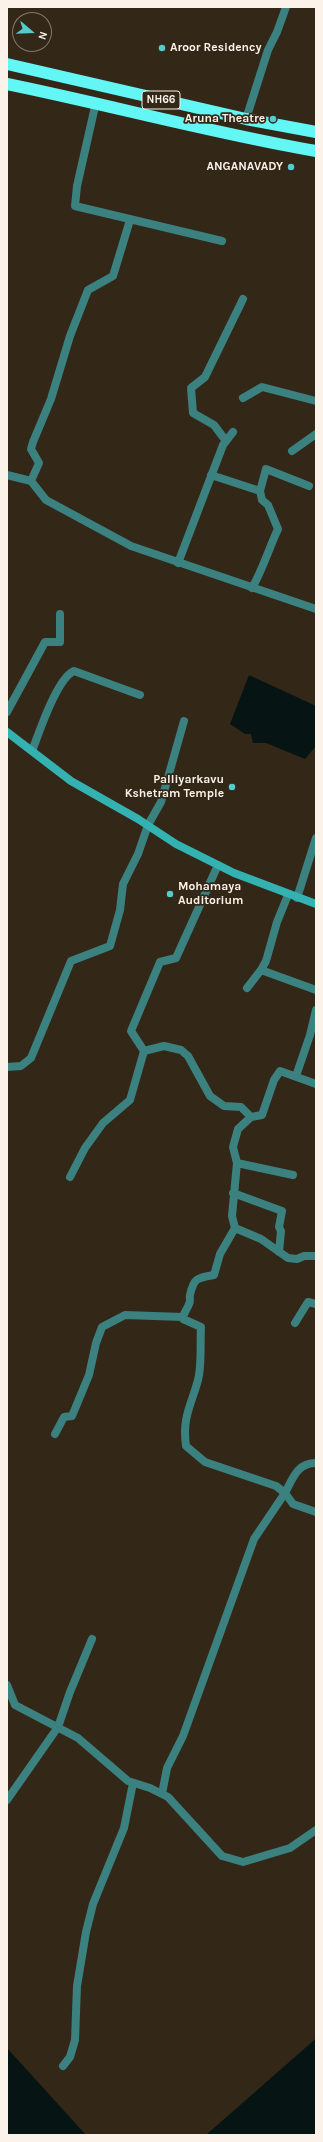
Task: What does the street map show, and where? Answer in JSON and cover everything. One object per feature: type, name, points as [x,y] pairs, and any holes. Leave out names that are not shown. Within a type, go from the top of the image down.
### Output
[{"type":"highway","name":"NH66","points":[[7,64],[246,119],[316,132]]},
{"type":"highway","name":"NH66","points":[[7,84],[96,102],[243,138],[316,151]]},
{"type":"highway","points":[[243,138],[246,119]]},
{"type":"street","points":[[246,119],[268,50],[278,32],[286,7]]},
{"type":"street","points":[[96,102],[78,180],[75,206],[222,241]]},
{"type":"street","points":[[31,481],[39,463],[31,449],[36,432],[51,400],[70,336],[88,290],[113,276],[130,220]]},
{"type":"street","points":[[226,441],[214,425],[193,412],[191,388],[205,377],[243,299]]},
{"type":"street","points":[[243,398],[262,387],[316,401]]},
{"type":"street","points":[[178,563],[211,476],[226,441],[232,432]]},
{"type":"street","points":[[292,451],[316,434]]},
{"type":"street","points":[[252,588],[260,574],[264,560],[278,529],[268,505],[262,500],[260,491],[266,469],[309,486]]},
{"type":"street","points":[[7,475],[31,481],[46,500],[131,546],[316,609]]},
{"type":"street","points":[[211,476],[260,491]]},
{"type":"street","points":[[7,712],[45,642],[60,642],[60,614]]},
{"type":"street","points":[[32,751],[47,712],[68,674],[74,671],[140,695]]},
{"type":"street","points":[[7,1067],[21,1066],[32,1058],[71,962],[110,946],[120,910],[122,884],[138,854],[148,826],[161,802],[184,721]]},
{"type":"street","points":[[7,732],[71,781],[176,844],[218,865],[288,895],[316,904]]},
{"type":"street","points":[[296,898],[316,838]]},
{"type":"street","points":[[70,1177],[85,1148],[103,1123],[130,1100],[144,1051],[131,1031],[160,962],[176,958],[218,865]]},
{"type":"street","points":[[247,988],[266,961],[277,922],[288,895]]},
{"type":"street","points":[[261,970],[316,990]]},
{"type":"street","points":[[296,1076],[310,1035],[316,1010]]},
{"type":"street","points":[[144,1051],[164,1046],[181,1050],[188,1056],[210,1096],[224,1106],[240,1107],[251,1117]]},
{"type":"street","points":[[183,1317],[190,1303],[189,1296],[196,1280],[200,1277],[214,1275],[220,1254],[235,1228],[232,1216],[237,1163],[233,1147],[238,1129],[251,1117],[262,1115],[274,1080],[280,1071],[316,1084]]},
{"type":"street","points":[[237,1163],[292,1175]]},
{"type":"street","points":[[233,1193],[282,1211],[279,1227],[281,1231],[279,1252]]},
{"type":"street","points":[[235,1228],[262,1239],[279,1252],[297,1259],[304,1256],[316,1256]]},
{"type":"street","points":[[296,1323],[308,1302],[316,1304]]},
{"type":"street","points":[[55,1434],[64,1417],[72,1416],[89,1375],[96,1343],[102,1328],[126,1315],[183,1317],[183,1319],[200,1327],[198,1379],[189,1402],[184,1433],[186,1446],[205,1462],[276,1486],[285,1493],[293,1504],[316,1512]]},
{"type":"street","points":[[162,1794],[167,1768],[183,1736],[254,1539],[285,1493],[297,1470],[307,1463],[316,1463]]},
{"type":"street","points":[[7,1800],[58,1727],[70,1692],[92,1639]]},
{"type":"street","points":[[7,1685],[11,1702],[78,1738],[128,1781],[168,1797],[222,1856],[243,1862],[290,1848],[316,1830]]},
{"type":"street","points":[[63,2066],[70,2057],[75,2040],[76,1986],[86,1932],[93,1904],[124,1828],[133,1783]]},
{"type":"shaded area","points":[[249,675],[316,706],[316,746],[305,759],[266,743],[253,743],[251,734],[245,734],[230,724]]},
{"type":"shaded area","points":[[316,2038],[316,2135],[206,2135],[312,2042]]},
{"type":"shaded area","points":[[7,2048],[86,2135],[7,2135]]},
{"type":"place","name":"Aroor Residency","points":[[162,48]]},
{"type":"place","name":"Aruna Theatre","points":[[273,119]]},
{"type":"place","name":"ANGANAVADY","points":[[291,167]]},
{"type":"place","name":"Palliyarkavu Kshetram Temple","points":[[232,787]]},
{"type":"place","name":"Mohamaya Auditorium","points":[[170,894]]}]
